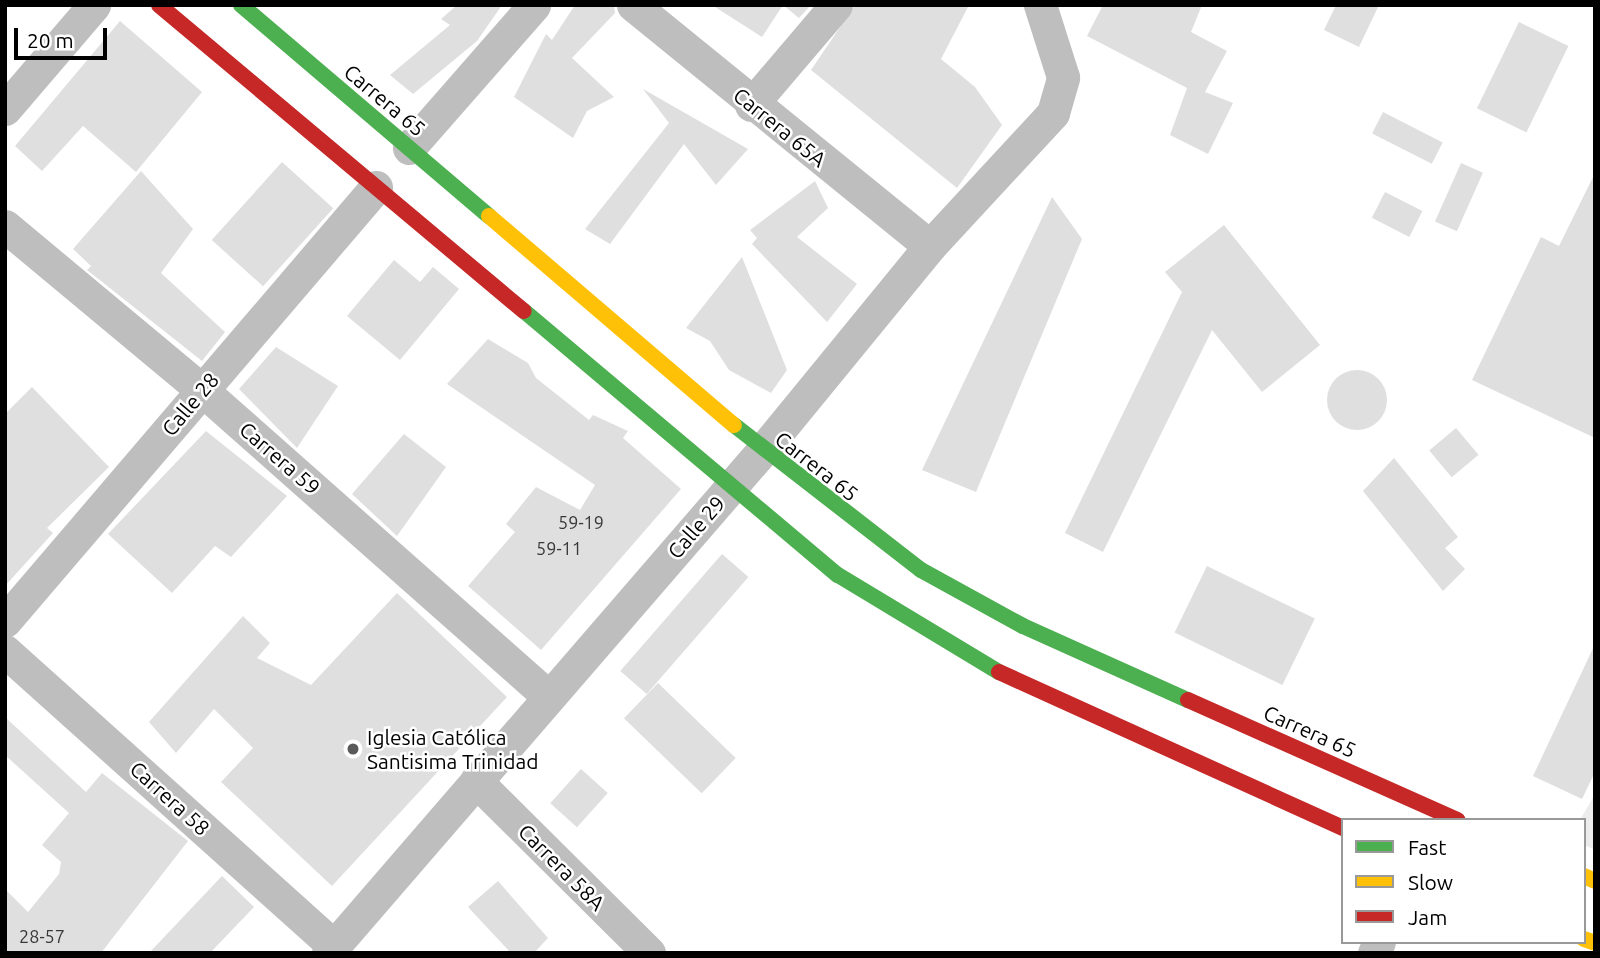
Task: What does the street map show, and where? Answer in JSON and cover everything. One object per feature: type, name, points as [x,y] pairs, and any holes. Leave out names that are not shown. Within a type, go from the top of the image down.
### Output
[{"type":"main road","points":[[159,5],[838,575],[952,648],[1341,827]]},
{"type":"main road","name":"Carrera 65","points":[[241,5],[763,450],[872,535],[975,601],[1453,818]]},
{"type":"street","points":[[5,109],[94,5]]},
{"type":"street","points":[[409,148],[534,5]]},
{"type":"street","name":"Carrera 65A","points":[[633,5],[751,104],[930,246]]},
{"type":"street","points":[[751,104],[836,5]]},
{"type":"street","name":"Calle 29","points":[[331,949],[763,450],[930,246],[1061,99],[1063,77],[1040,5]]},
{"type":"street","name":"Calle 28","points":[[5,621],[376,187]]},
{"type":"street","name":"Carrera 59","points":[[5,226],[202,390],[550,696]]},
{"type":"street","name":"Carrera 58","points":[[5,651],[331,949]]},
{"type":"street","name":"Carrera 58A","points":[[476,781],[649,953]]},
{"type":"shaded area","points":[[1595,794],[1595,850],[1586,846],[1586,818],[1581,818]]},
{"type":"building","points":[[457,5],[502,5],[477,41],[413,94],[390,75],[450,25],[441,19]]},
{"type":"building","points":[[575,5],[614,5],[615,13],[572,58],[614,97],[587,111],[573,138],[514,97],[546,34],[552,40]]},
{"type":"building","points":[[712,5],[783,5],[762,37]]},
{"type":"building","points":[[783,5],[811,5],[799,18]]},
{"type":"building","points":[[855,5],[969,5],[941,59],[975,87],[1002,125],[957,188],[811,70]]},
{"type":"building","points":[[1103,5],[1202,5],[1191,32],[1227,51],[1205,92],[1233,103],[1208,154],[1170,135],[1187,88],[1087,36]]},
{"type":"building","points":[[1336,5],[1379,5],[1359,47],[1324,30]]},
{"type":"building","points":[[120,21],[202,92],[136,172],[83,126],[42,171],[15,146]]},
{"type":"building","points":[[1519,22],[1568,46],[1526,132],[1477,108]]},
{"type":"building","points":[[643,89],[748,149],[716,185],[684,144],[610,244],[585,229],[669,123]]},
{"type":"building","points":[[1383,112],[1443,142],[1432,164],[1372,133]]},
{"type":"building","points":[[282,162],[333,208],[263,286],[212,240]]},
{"type":"building","points":[[1461,163],[1483,173],[1457,231],[1435,221]]},
{"type":"building","points":[[141,171],[193,229],[161,273],[225,332],[202,361],[87,270],[91,266],[73,249]]},
{"type":"building","points":[[1595,173],[1595,438],[1472,380],[1541,237],[1559,246]]},
{"type":"building","points":[[815,181],[828,208],[797,237],[857,284],[827,322],[752,244],[757,238],[750,230]]},
{"type":"building","points":[[1385,192],[1422,211],[1409,237],[1372,218]]},
{"type":"building","points":[[1052,197],[1082,239],[976,492],[922,470]]},
{"type":"building","points":[[1224,225],[1320,345],[1262,392],[1212,330],[1103,552],[1065,533],[1182,292],[1165,272]]},
{"type":"building","points":[[742,257],[787,370],[771,393],[729,370],[710,341],[686,328]]},
{"type":"building","points":[[394,260],[420,282],[433,267],[459,289],[400,360],[347,316]]},
{"type":"building","points":[[488,339],[528,363],[536,378],[589,420],[593,415],[628,431],[623,438],[681,489],[541,650],[468,586],[515,532],[506,524],[536,487],[580,510],[595,485],[447,384]]},
{"type":"building","points":[[276,347],[338,386],[297,448],[239,389]]},
{"type":"building","points":[[1357,370],[1374,375],[1382,383],[1387,400],[1382,417],[1374,425],[1357,430],[1340,425],[1332,417],[1327,400],[1332,383],[1340,375]]},
{"type":"building","points":[[32,387],[109,467],[47,528],[53,533],[5,586],[5,414]]},
{"type":"building","points":[[1456,428],[1478,455],[1452,477],[1429,450]]},
{"type":"building","points":[[206,431],[287,496],[231,557],[215,546],[172,593],[108,534]]},
{"type":"building","points":[[404,434],[446,467],[397,536],[352,494]]},
{"type":"building","points":[[1394,458],[1458,537],[1445,548],[1465,569],[1443,591],[1363,491]]},
{"type":"building","points":[[722,554],[748,577],[647,694],[620,671]]},
{"type":"building","points":[[1207,566],[1315,619],[1282,685],[1175,633]]},
{"type":"building","points":[[397,593],[507,697],[332,886],[221,782],[253,748],[214,709],[176,753],[149,722],[243,616],[270,643],[257,658],[311,685]]},
{"type":"building","points":[[1595,644],[1595,772],[1582,799],[1533,776]]},
{"type":"building","points":[[658,683],[736,758],[702,793],[624,718]]},
{"type":"building","points":[[5,717],[86,792],[102,773],[188,841],[101,953],[5,953],[5,889],[28,912],[59,874],[61,862],[42,845],[69,813],[5,755]]},
{"type":"building","points":[[581,769],[608,793],[577,827],[550,803]]},
{"type":"building","points":[[222,876],[254,907],[210,953],[149,953]]},
{"type":"building","points":[[498,881],[548,938],[534,953],[511,953],[468,907]]},
{"type":"traffic: fast","points":[[241,5],[489,216]]},
{"type":"traffic: fast","points":[[524,311],[838,575],[999,672]]},
{"type":"traffic: fast","points":[[734,425],[921,570],[1023,626],[1188,700]]},
{"type":"traffic: slow","points":[[489,216],[734,425]]},
{"type":"traffic: slow","points":[[1586,877],[1595,881]]},
{"type":"traffic: slow","points":[[1586,940],[1595,943]]},
{"type":"traffic: jam","points":[[159,5],[524,311]]},
{"type":"traffic: jam","points":[[999,672],[1341,827]]},
{"type":"traffic: jam","points":[[1188,700],[1453,818]]},
{"type":"place","name":"Iglesia Católica Santisima Trinidad","points":[[353,749]]}]
